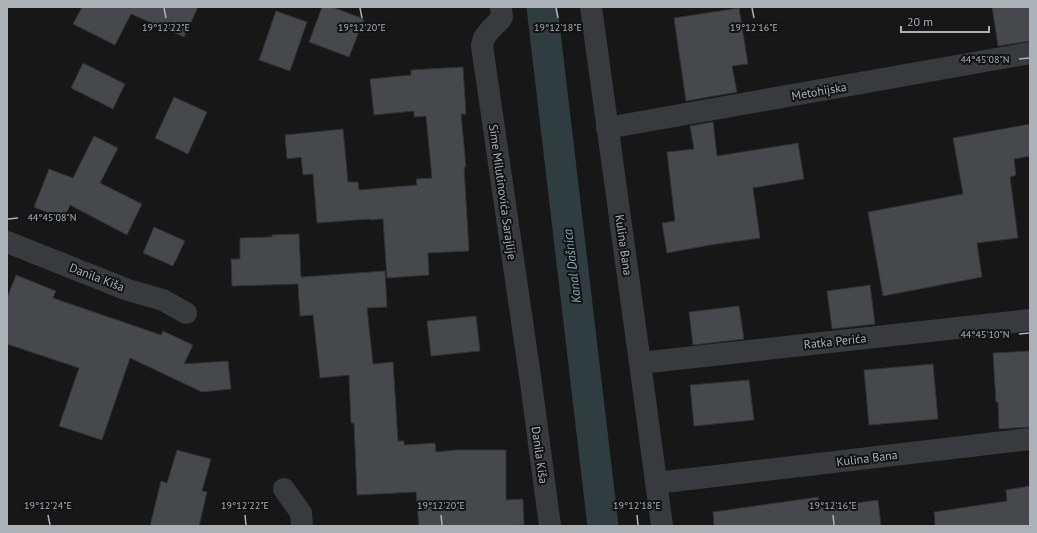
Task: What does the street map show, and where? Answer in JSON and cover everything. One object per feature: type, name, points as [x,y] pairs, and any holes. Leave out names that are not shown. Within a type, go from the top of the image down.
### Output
[{"type":"street","name":"Sime Milutinovića Sarajlije","points":[[501,7],[502,17],[484,38],[482,46],[531,383]]},
{"type":"street","name":"Kulina Bana","points":[[591,7],[662,526]]},
{"type":"street","name":"Metohijska","points":[[607,128],[1030,53]]},
{"type":"street","name":"Danila Kiša","points":[[7,242],[128,290],[163,300],[186,313]]},
{"type":"street","name":"Ratka Perića","points":[[640,363],[1030,320]]},
{"type":"street","name":"Danila Kiša","points":[[531,383],[550,526]]},
{"type":"street","name":"Kulina Bana","points":[[656,483],[1030,439]]},
{"type":"street","points":[[284,490],[301,514],[302,526]]},
{"type":"building","points":[[82,7],[198,7],[184,37],[131,14],[115,45],[73,24]]},
{"type":"building","points":[[322,7],[332,7],[364,19],[349,57],[309,42]]},
{"type":"building","points":[[992,7],[1030,7],[1030,41],[998,46]]},
{"type":"building","points":[[739,8],[748,64],[732,66],[737,92],[686,101],[674,18]]},
{"type":"building","points":[[276,11],[307,22],[290,71],[259,60]]},
{"type":"building","points":[[83,63],[125,84],[113,109],[71,88]]},
{"type":"building","points":[[463,67],[466,114],[461,114],[466,167],[464,167],[469,251],[428,253],[429,275],[387,278],[383,219],[317,223],[313,174],[303,175],[301,157],[287,159],[285,135],[343,129],[348,182],[358,182],[359,190],[417,185],[416,179],[432,178],[426,116],[414,117],[414,111],[374,115],[370,79],[411,75],[411,70]]},
{"type":"building","points":[[174,97],[207,112],[188,154],[155,138]]},
{"type":"building","points":[[713,122],[717,156],[798,143],[804,179],[753,188],[760,238],[667,253],[662,223],[675,221],[667,152],[694,149],[690,126]]},
{"type":"building","points":[[1030,124],[1030,156],[1014,159],[1016,175],[1010,177],[1018,238],[977,243],[982,277],[883,296],[868,212],[963,194],[953,138]]},
{"type":"building","points":[[94,136],[118,148],[100,183],[142,204],[127,235],[70,205],[64,219],[34,207],[49,169],[73,178]]},
{"type":"building","points":[[154,227],[185,241],[173,266],[143,253]]},
{"type":"building","points":[[299,234],[301,277],[385,271],[387,307],[367,308],[373,364],[393,362],[398,441],[404,441],[404,445],[435,443],[436,452],[456,450],[506,450],[506,500],[523,499],[524,525],[419,526],[416,492],[357,495],[354,423],[351,423],[349,375],[320,378],[313,315],[300,316],[298,284],[232,286],[231,259],[240,259],[240,238]]},
{"type":"building","points":[[16,275],[56,291],[53,298],[161,335],[163,331],[193,345],[184,364],[228,361],[231,389],[202,392],[130,358],[102,440],[59,426],[79,368],[7,344],[7,298]]},
{"type":"building","points":[[870,285],[875,324],[832,329],[827,291]]},
{"type":"building","points":[[739,306],[744,339],[693,345],[689,312]]},
{"type":"building","points":[[476,316],[480,351],[431,356],[427,321]]},
{"type":"building","points":[[1030,351],[1030,427],[999,429],[993,353]]},
{"type":"building","points":[[933,364],[938,419],[869,425],[864,370]]},
{"type":"building","points":[[749,380],[754,420],[694,426],[690,385]]},
{"type":"building","points":[[177,450],[211,459],[202,491],[207,492],[199,526],[150,526],[161,481],[167,483]]},
{"type":"building","points":[[1030,486],[1030,526],[935,526],[934,512],[1007,501],[1006,490]]},
{"type":"building","points":[[818,497],[820,508],[878,500],[881,526],[714,526],[713,512]]},
{"type":"waterway","name":"Kanal Dašnica","points":[[542,7],[603,526]]}]
